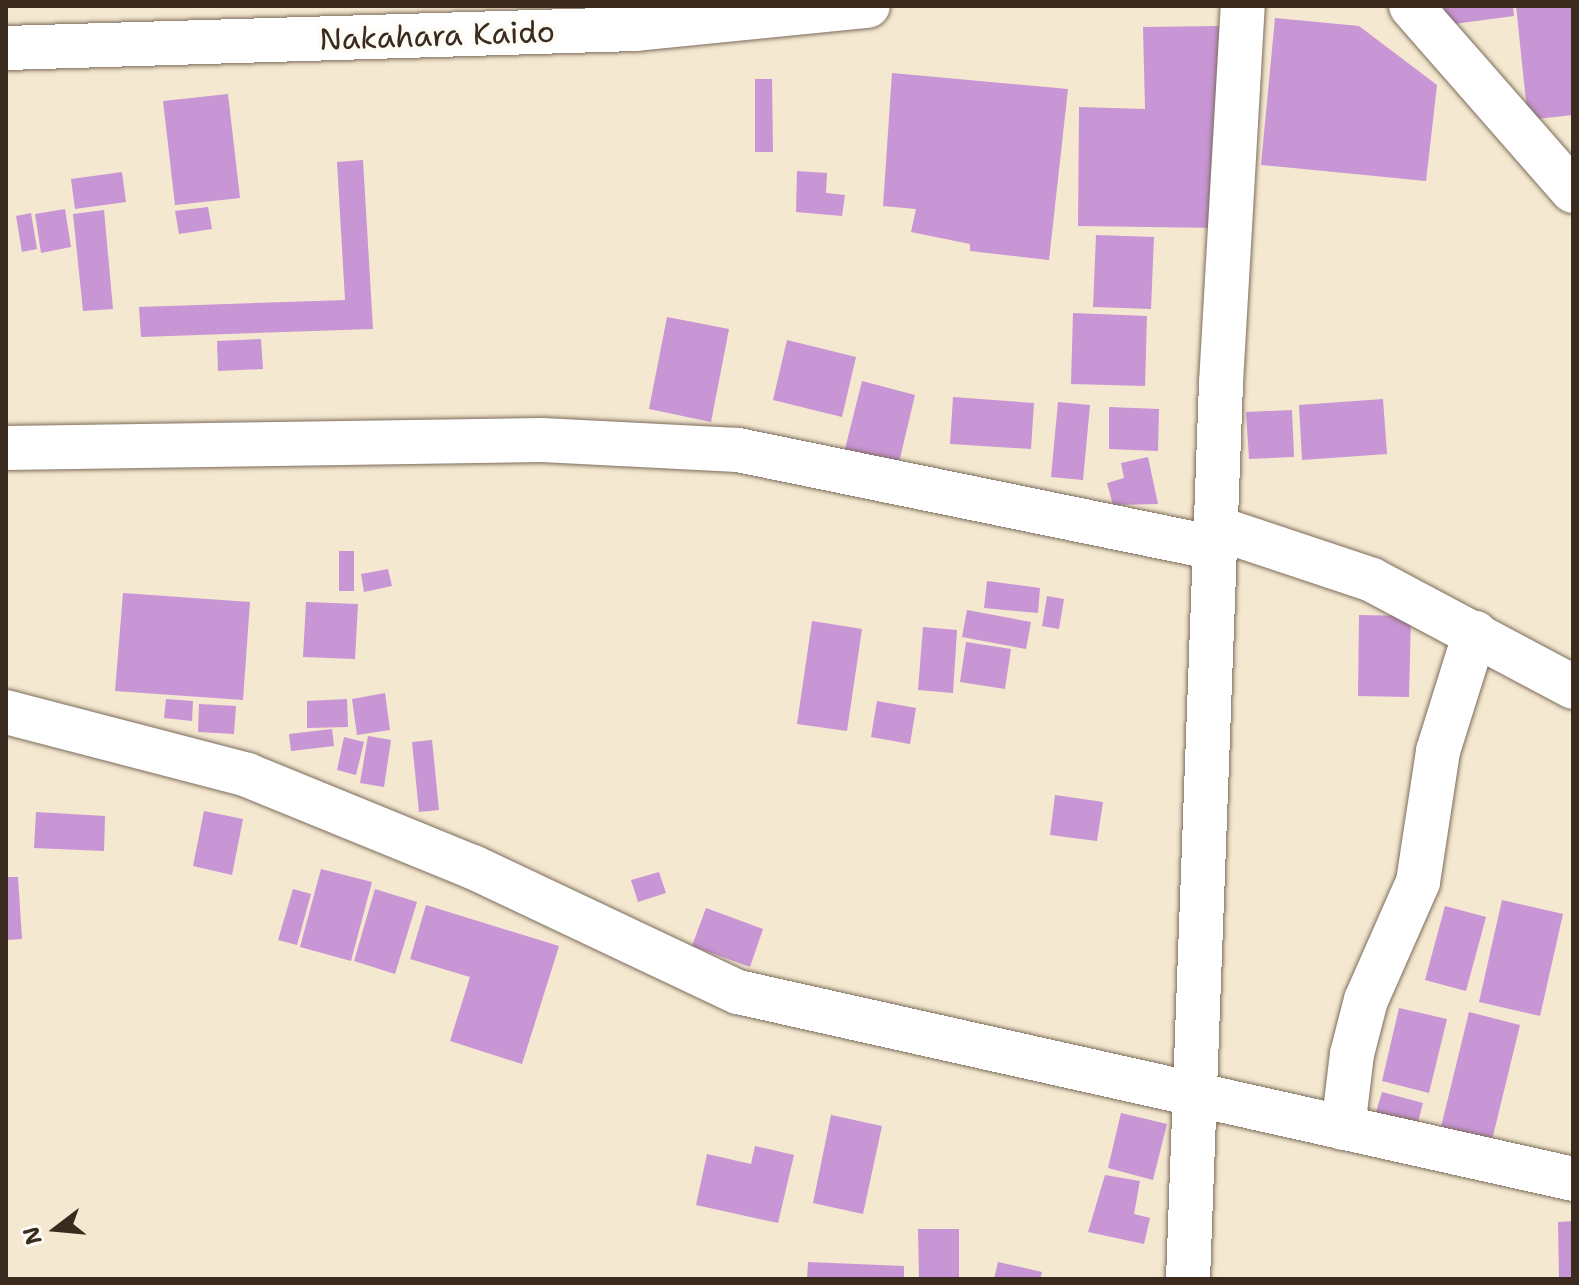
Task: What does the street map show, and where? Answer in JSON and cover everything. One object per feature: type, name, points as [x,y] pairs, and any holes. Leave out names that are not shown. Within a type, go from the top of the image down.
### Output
[{"type":"street","name":"Nakahara Kaido","points":[[6,48],[636,29],[868,6]]},
{"type":"street","points":[[1188,1279],[1198,1096],[1217,538],[1243,6]]},
{"type":"street","points":[[1411,6],[1573,191]]},
{"type":"street","points":[[6,448],[542,440],[738,450],[1217,538],[1372,580],[1573,687]]},
{"type":"street","points":[[1343,1128],[1352,1054],[1366,1000],[1418,882],[1438,751],[1475,633]]},
{"type":"street","points":[[6,712],[247,775],[473,867],[738,992],[1573,1179]]},
{"type":"building","points":[[1444,6],[1513,6],[1514,16],[1446,25]]},
{"type":"building","points":[[1516,6],[1573,6],[1573,115],[1528,120]]},
{"type":"building","points":[[1275,18],[1359,26],[1437,85],[1426,181],[1261,165]]},
{"type":"building","points":[[1220,26],[1218,228],[1078,226],[1079,107],[1145,109],[1143,27]]},
{"type":"building","points":[[892,73],[1068,89],[1049,260],[970,251],[970,244],[911,232],[916,209],[883,206]]},
{"type":"building","points":[[755,79],[772,79],[773,152],[755,152]]},
{"type":"building","points":[[228,94],[240,198],[175,205],[163,101]]},
{"type":"building","points":[[363,160],[373,329],[141,337],[139,307],[345,300],[337,162]]},
{"type":"building","points":[[797,171],[827,173],[826,193],[845,195],[842,216],[796,212]]},
{"type":"building","points":[[122,172],[126,202],[75,209],[71,179]]},
{"type":"building","points":[[208,207],[212,229],[179,234],[175,211]]},
{"type":"building","points":[[65,209],[71,247],[41,253],[35,214]]},
{"type":"building","points":[[104,210],[113,309],[83,311],[73,214]]},
{"type":"building","points":[[31,213],[37,249],[22,252],[16,216]]},
{"type":"building","points":[[1096,235],[1154,237],[1151,309],[1093,307]]},
{"type":"building","points":[[1073,313],[1147,316],[1145,386],[1071,384]]},
{"type":"building","points":[[667,317],[729,329],[711,422],[649,409]]},
{"type":"building","points":[[261,339],[263,369],[218,371],[217,341]]},
{"type":"building","points":[[787,340],[856,357],[842,417],[773,400]]},
{"type":"building","points":[[862,381],[915,395],[897,471],[843,457]]},
{"type":"building","points":[[953,397],[1034,403],[1031,449],[950,444]]},
{"type":"building","points":[[1383,399],[1387,454],[1302,460],[1299,405]]},
{"type":"building","points":[[1058,402],[1090,405],[1083,480],[1051,477]]},
{"type":"building","points":[[1109,407],[1159,409],[1158,451],[1109,449]]},
{"type":"building","points":[[1292,410],[1294,457],[1249,459],[1246,412]]},
{"type":"building","points":[[1148,457],[1158,504],[1113,505],[1107,483],[1124,478],[1121,463]]},
{"type":"building","points":[[339,551],[354,551],[354,591],[339,591]]},
{"type":"building","points":[[388,569],[392,586],[364,592],[361,574]]},
{"type":"building","points":[[987,581],[1040,588],[1038,613],[984,608]]},
{"type":"building","points":[[123,593],[250,602],[243,700],[115,691]]},
{"type":"building","points":[[1047,596],[1064,599],[1059,629],[1042,626]]},
{"type":"building","points":[[306,602],[358,604],[355,659],[303,657]]},
{"type":"building","points":[[967,610],[1031,622],[1026,649],[962,637]]},
{"type":"building","points":[[1359,615],[1411,616],[1409,697],[1358,696]]},
{"type":"building","points":[[812,621],[862,629],[847,731],[797,724]]},
{"type":"building","points":[[923,627],[957,630],[953,693],[918,690]]},
{"type":"building","points":[[966,642],[1011,649],[1005,689],[960,682]]},
{"type":"building","points":[[385,693],[390,730],[357,735],[352,699]]},
{"type":"building","points":[[166,699],[193,701],[192,721],[164,718]]},
{"type":"building","points":[[347,699],[348,727],[307,728],[307,701]]},
{"type":"building","points":[[877,701],[916,708],[910,744],[871,737]]},
{"type":"building","points":[[199,704],[236,706],[234,734],[198,732]]},
{"type":"building","points":[[332,729],[334,746],[291,751],[289,734]]},
{"type":"building","points":[[368,736],[391,740],[384,787],[360,783]]},
{"type":"building","points":[[344,737],[364,742],[356,775],[337,770]]},
{"type":"building","points":[[432,740],[439,810],[419,812],[412,742]]},
{"type":"building","points":[[1055,795],[1103,802],[1097,841],[1050,835]]},
{"type":"building","points":[[204,811],[243,819],[232,875],[193,866]]},
{"type":"building","points":[[36,812],[105,816],[104,851],[34,848]]},
{"type":"building","points":[[321,869],[372,882],[351,961],[300,947]]},
{"type":"building","points":[[659,872],[666,893],[638,902],[631,880]]},
{"type":"building","points":[[6,877],[18,877],[22,939],[6,940]]},
{"type":"building","points":[[293,889],[311,894],[297,945],[278,940]]},
{"type":"building","points":[[375,889],[417,902],[395,974],[354,961]]},
{"type":"building","points":[[1502,900],[1563,914],[1540,1016],[1479,1002]]},
{"type":"building","points":[[426,905],[559,946],[522,1064],[450,1041],[470,977],[410,959]]},
{"type":"building","points":[[1445,906],[1486,917],[1466,991],[1425,980]]},
{"type":"building","points":[[706,908],[763,929],[750,967],[692,946]]},
{"type":"building","points":[[1399,1008],[1447,1019],[1429,1093],[1382,1081]]},
{"type":"building","points":[[1469,1012],[1520,1025],[1492,1140],[1441,1127]]},
{"type":"building","points":[[1382,1092],[1423,1103],[1416,1130],[1374,1119]]},
{"type":"building","points":[[1121,1113],[1167,1124],[1153,1180],[1108,1168]]},
{"type":"building","points":[[831,1115],[882,1126],[863,1214],[813,1203]]},
{"type":"building","points":[[755,1146],[794,1155],[778,1223],[696,1205],[707,1154],[751,1164]]},
{"type":"building","points":[[1105,1175],[1140,1181],[1134,1214],[1150,1218],[1144,1244],[1088,1232]]},
{"type":"building","points":[[1573,1221],[1573,1279],[1559,1279],[1558,1222]]},
{"type":"building","points":[[918,1229],[959,1229],[959,1279],[919,1279]]},
{"type":"building","points":[[808,1262],[904,1266],[904,1279],[807,1279]]},
{"type":"building","points":[[998,1262],[1042,1272],[1040,1279],[994,1279]]}]
